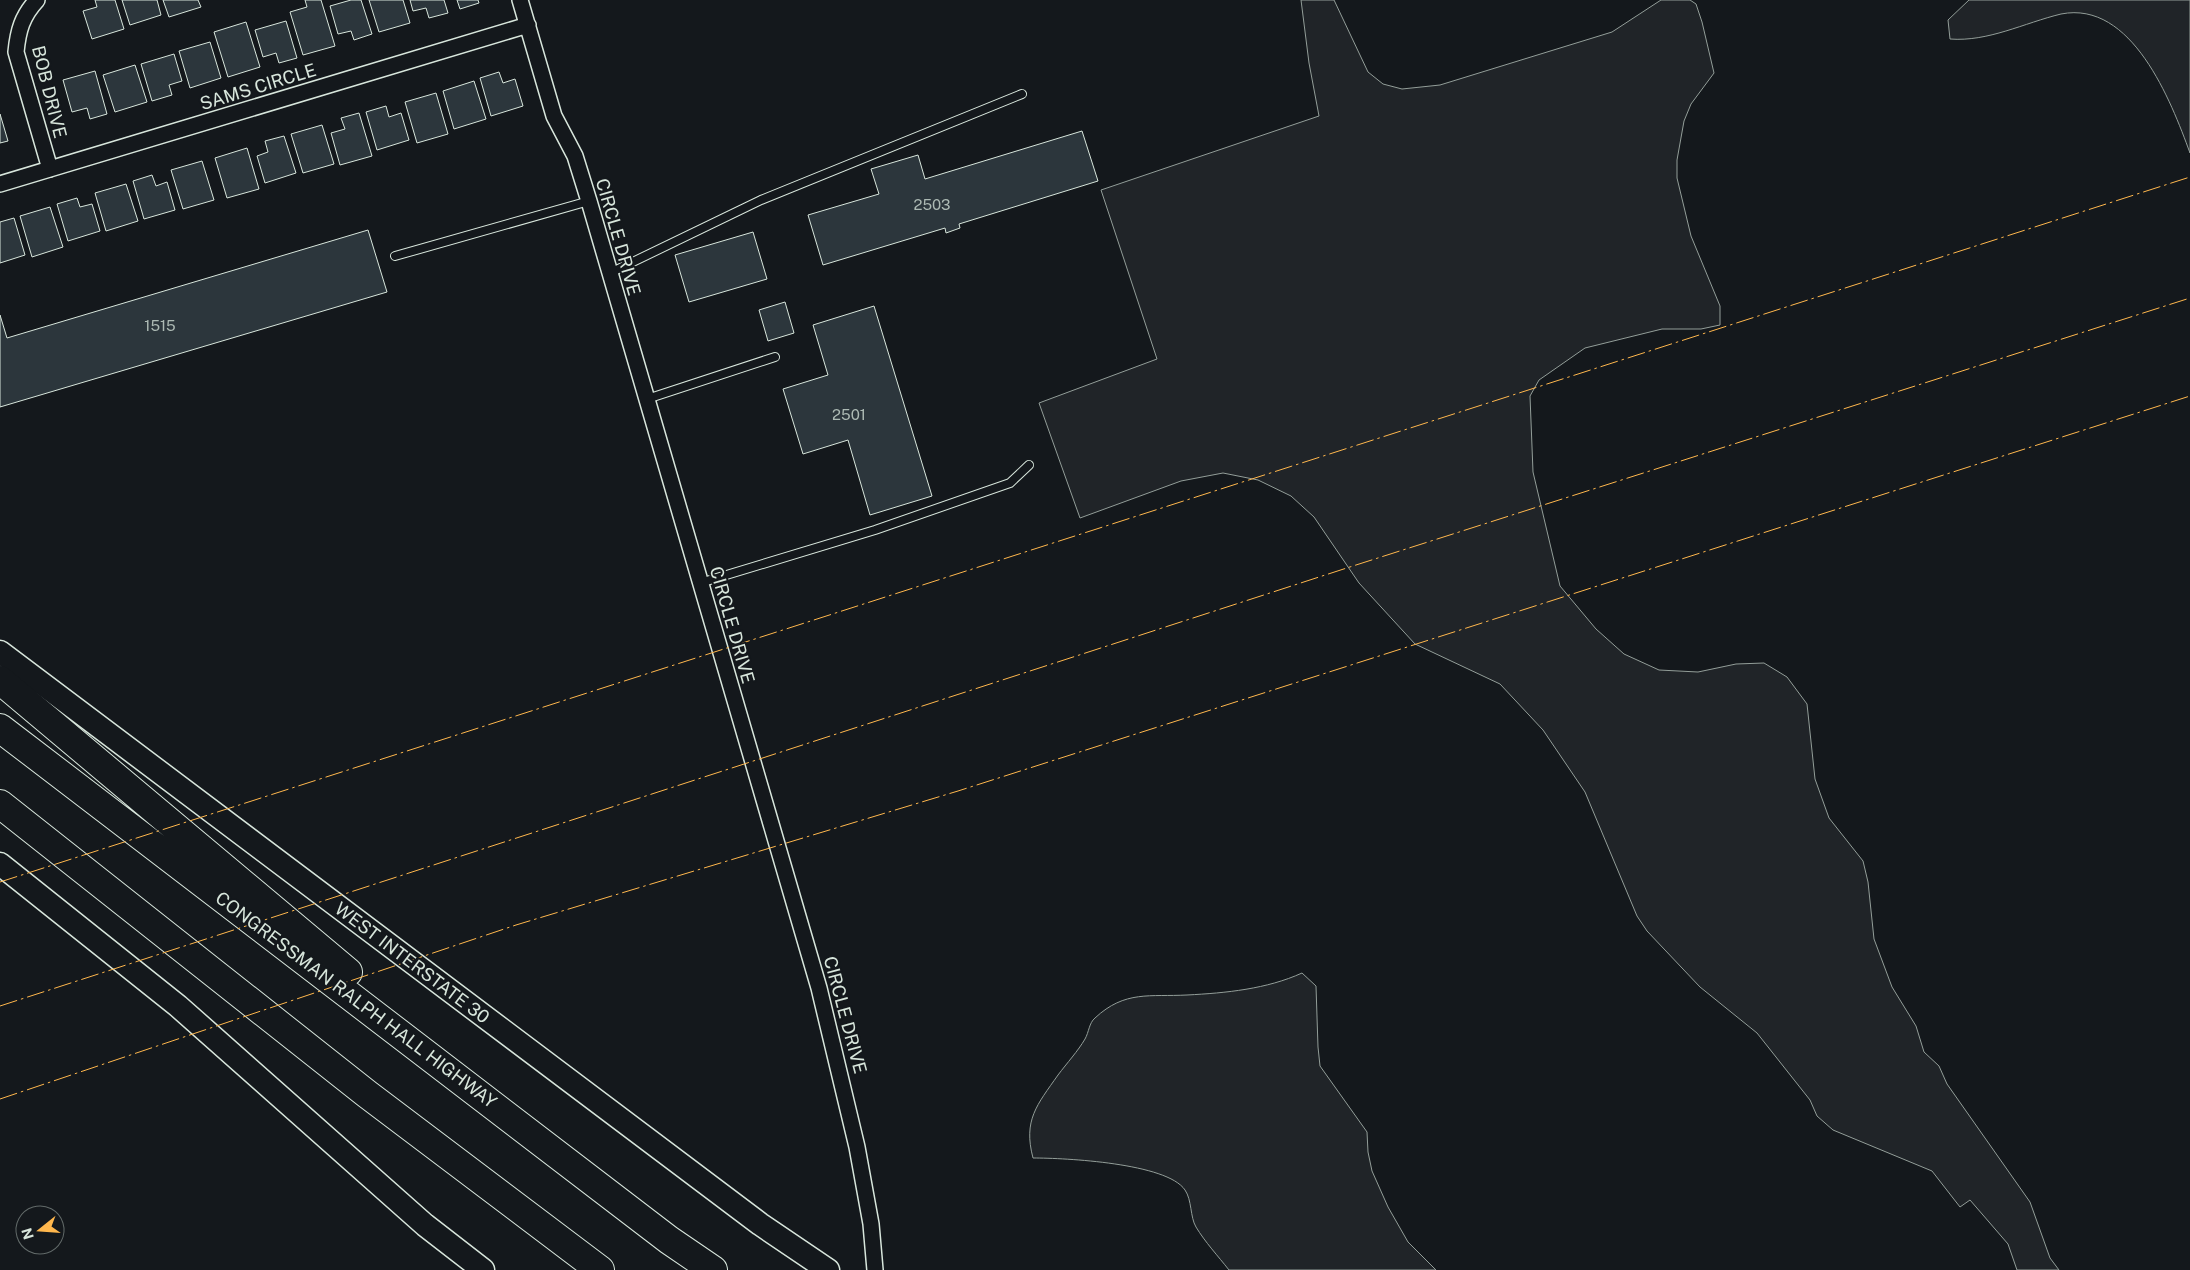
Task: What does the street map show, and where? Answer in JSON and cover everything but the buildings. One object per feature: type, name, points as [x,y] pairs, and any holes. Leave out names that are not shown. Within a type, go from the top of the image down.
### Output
[{"type":"highway","points":[[0,680],[340,965],[536,1138]]},
{"type":"highway","name":"CONGRESSMAN RALPH HALL HIGHWAY","points":[[0,728],[669,1240],[713,1270]]},
{"type":"highway","points":[[0,806],[367,1094],[600,1270]]},
{"type":"main road","name":"WEST INTERSTATE 30","points":[[0,652],[752,1218],[828,1270]]},
{"type":"main road","points":[[0,864],[178,1006],[424,1226],[483,1270]]},
{"type":"street","name":"BOB DRIVE","points":[[36,0],[26,11],[18,32],[16,52],[50,169]]},
{"type":"street","name":"CIRCLE DRIVE","points":[[520,0],[554,116],[575,156],[589,201],[819,988],[857,1148],[873,1241],[875,1270]]},
{"type":"street","name":"SAMS CIRCLE","points":[[0,184],[528,25]]},
{"type":"lane","points":[[610,273],[761,200],[1022,94]]},
{"type":"lane","points":[[394,256],[589,201]]},
{"type":"lane","points":[[647,398],[775,357]]},
{"type":"lane","points":[[700,583],[875,530],[1010,483],[1029,465]]},
{"type":"shaded area","points":[[1301,0],[1334,0],[1368,72],[1383,84],[1402,89],[1440,85],[1612,32],[1661,0],[1690,0],[1696,4],[1714,73],[1691,104],[1684,121],[1677,160],[1677,178],[1691,236],[1720,306],[1720,325],[1701,329],[1662,329],[1585,348],[1539,380],[1530,396],[1533,472],[1560,586],[1596,629],[1624,654],[1659,670],[1698,672],[1736,664],[1764,663],[1787,677],[1807,704],[1815,779],[1829,818],[1863,861],[1868,882],[1874,939],[1892,987],[1916,1026],[1924,1052],[1939,1066],[1947,1084],[2030,1202],[2050,1258],[2059,1270],[2017,1270],[2008,1244],[1970,1200],[1960,1207],[1932,1171],[1833,1130],[1817,1116],[1810,1100],[1757,1033],[1700,987],[1647,931],[1637,916],[1585,792],[1543,730],[1500,684],[1415,644],[1359,583],[1314,517],[1291,496],[1258,480],[1223,473],[1181,481],[1080,518],[1039,403],[1157,359],[1101,190],[1319,116],[1309,63]]},
{"type":"shaded area","points":[[1969,0],[2190,0],[2190,153],[2160,82],[2128,38],[2108,22],[2086,14],[2061,14],[1992,35],[1978,38],[1950,39],[1948,20]]},
{"type":"shaded area","points":[[1302,973],[1316,986],[1320,1066],[1367,1132],[1368,1152],[1372,1171],[1388,1207],[1408,1242],[1436,1270],[1229,1270],[1207,1244],[1196,1227],[1187,1194],[1175,1181],[1137,1168],[1114,1164],[1068,1159],[1033,1158],[1030,1133],[1031,1123],[1038,1104],[1082,1044],[1093,1020],[1106,1009],[1117,1003],[1138,997],[1202,994],[1246,989],[1275,983]]},
{"type":"power","points":[[0,882],[2190,177]]},
{"type":"power","points":[[0,1006],[1356,565],[2190,298]]},
{"type":"power","points":[[0,1099],[516,925],[958,791],[2190,396]]}]
